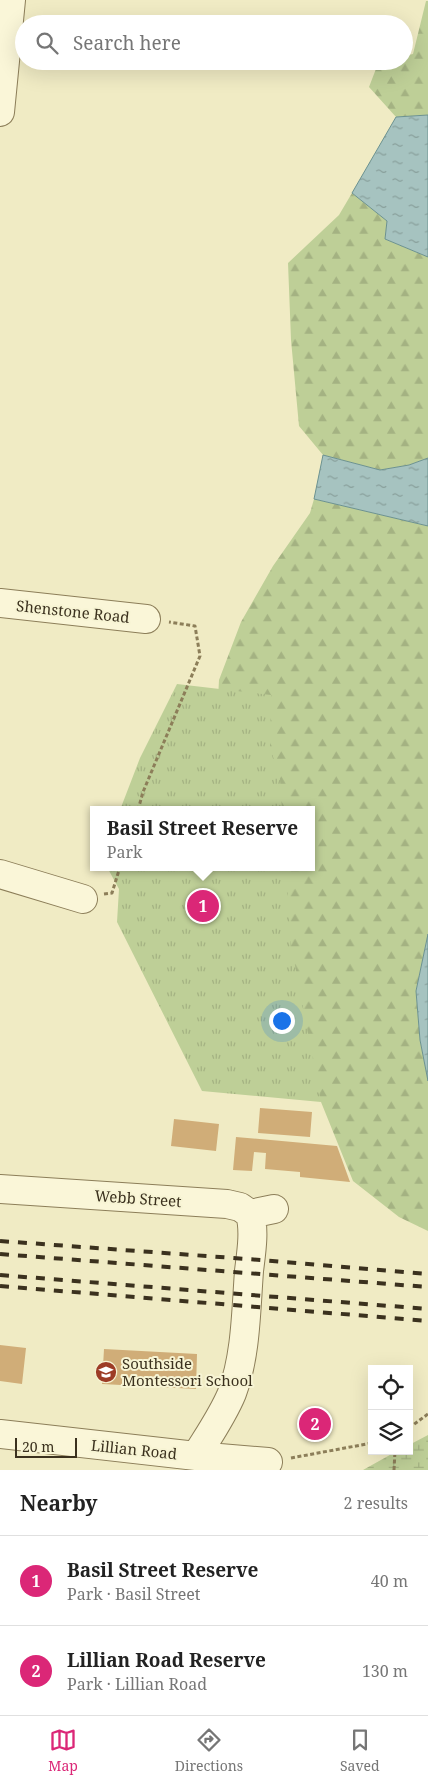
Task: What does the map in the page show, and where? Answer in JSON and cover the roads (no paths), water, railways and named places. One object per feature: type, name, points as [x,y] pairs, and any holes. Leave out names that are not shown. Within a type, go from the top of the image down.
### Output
[{"type":"street","points":[[0,112],[11,0]]},
{"type":"street","name":"Shenstone Road","points":[[0,603],[146,619]]},
{"type":"street","points":[[0,874],[83,899]]},
{"type":"street","name":"Webb Street","points":[[0,1188],[227,1204],[262,1212],[252,1221],[241,1356],[232,1391],[225,1410],[196,1456]]},
{"type":"street","name":"Lillian Road","points":[[0,1434],[196,1456],[268,1462]]},
{"type":"water","points":[[428,115],[428,257],[385,239],[387,221],[352,193],[396,117]]},
{"type":"water","points":[[323,455],[380,470],[409,465],[428,458],[428,526],[314,499]]},
{"type":"water","points":[[428,934],[428,1081],[420,1040],[416,991]]},
{"type":"railway","points":[[0,1241],[428,1274]]},
{"type":"railway","points":[[0,1254],[428,1287]]},
{"type":"railway","points":[[0,1275],[428,1309]]},
{"type":"railway","points":[[0,1286],[428,1321]]},
{"type":"place","name":"Basil Street Reserve","points":[[203,906]]},
{"type":"place","name":"Southside Montessori School","points":[[106,1372]]},
{"type":"place","name":"Lillian Road Reserve","points":[[315,1424]]}]
